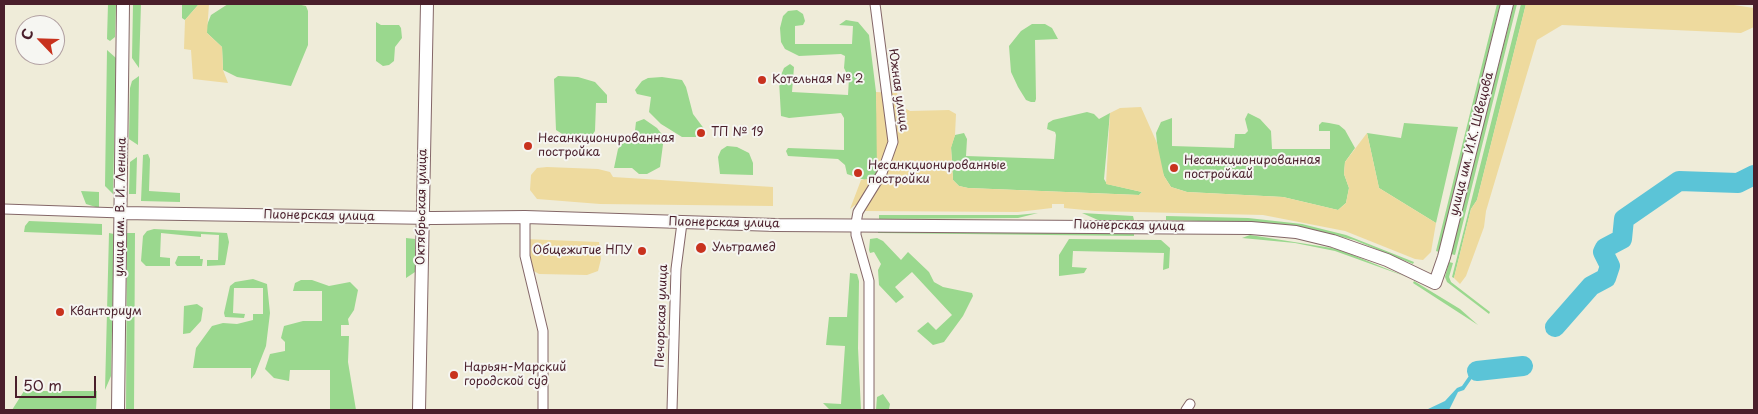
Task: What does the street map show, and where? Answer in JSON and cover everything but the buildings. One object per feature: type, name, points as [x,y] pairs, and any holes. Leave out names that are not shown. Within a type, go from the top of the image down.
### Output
[{"type":"street","name":"улица им. В. И. Ленина","points":[[118,410],[122,213],[123,4]]},
{"type":"street","name":"Октябрьская улица","points":[[419,410],[427,4]]},
{"type":"street","name":"Южная улица","points":[[856,223],[858,212],[882,172],[892,142],[875,4]]},
{"type":"street","name":"улица им. И.К. Швецова","points":[[1435,283],[1444,257],[1507,4]]},
{"type":"street","name":"Пионерская улица","points":[[4,209],[122,213],[525,217],[682,223],[856,223],[1251,228],[1296,232],[1358,249],[1435,283]]},
{"type":"street","points":[[525,217],[525,256],[543,331],[543,410]]},
{"type":"street","name":"Печорская улица","points":[[672,410],[676,269],[682,223]]},
{"type":"street","points":[[856,223],[856,234],[869,282],[869,410]]},
{"type":"green space","points":[[108,4],[116,4],[115,37],[110,41],[107,39]]},
{"type":"green space","points":[[133,4],[141,4],[139,68],[132,58]]},
{"type":"green space","points":[[182,4],[199,4],[185,20],[182,18]]},
{"type":"green space","points":[[228,4],[297,4],[306,6],[308,11],[308,45],[291,86],[237,77],[223,70],[222,47],[207,33],[207,25],[211,15]]},
{"type":"green space","points":[[1497,4],[1500,4],[1439,252],[1436,251]]},
{"type":"green space","points":[[1514,4],[1517,4],[1455,255],[1451,254]]},
{"type":"green space","points":[[1521,4],[1526,4],[1477,200],[1471,209],[1454,278],[1452,277]]},
{"type":"green space","points":[[797,10],[803,14],[805,21],[803,25],[795,26],[795,44],[852,44],[853,26],[839,25],[846,20],[858,22],[869,35],[876,92],[879,160],[877,173],[873,178],[865,180],[847,174],[845,165],[838,159],[788,156],[786,151],[788,148],[844,150],[844,118],[841,113],[789,118],[781,116],[779,80],[784,68],[790,64],[794,67],[792,92],[848,95],[849,78],[844,68],[845,56],[841,54],[799,56],[785,49],[781,42],[780,28],[783,16],[788,11]]},
{"type":"green space","points":[[376,22],[381,25],[399,25],[401,28],[402,38],[395,47],[394,61],[389,65],[383,66],[376,61]]},
{"type":"green space","points":[[1032,24],[1045,24],[1052,28],[1058,39],[1035,40],[1035,102],[1026,100],[1011,72],[1009,46],[1021,31]]},
{"type":"green space","points":[[107,50],[116,58],[113,194],[105,186]]},
{"type":"green space","points":[[139,76],[138,145],[129,139],[130,88],[132,81]]},
{"type":"green space","points":[[558,76],[578,77],[595,82],[607,95],[607,103],[596,103],[595,131],[593,134],[564,135],[556,130],[554,79]]},
{"type":"green space","points":[[662,77],[682,80],[686,87],[693,114],[705,130],[696,130],[696,137],[682,137],[661,124],[649,112],[651,97],[637,94],[635,90],[642,81],[648,78]]},
{"type":"green space","points":[[1087,112],[1094,114],[1099,119],[1110,113],[1104,179],[1107,184],[1142,192],[1139,195],[968,188],[959,186],[953,180],[951,147],[955,135],[964,133],[967,139],[966,156],[1054,159],[1056,135],[1055,132],[1047,129],[1048,123],[1053,120]]},
{"type":"green space","points":[[1248,113],[1260,119],[1271,131],[1272,149],[1330,149],[1330,131],[1319,131],[1319,125],[1322,122],[1329,123],[1339,125],[1345,130],[1355,148],[1345,162],[1344,174],[1349,188],[1346,203],[1338,210],[1283,197],[1187,192],[1171,187],[1164,176],[1159,162],[1156,133],[1161,122],[1172,118],[1172,146],[1234,148],[1235,134],[1245,134],[1248,131],[1245,119]]},
{"type":"green space","points":[[644,119],[657,128],[664,137],[660,167],[647,174],[639,174],[632,168],[614,168],[618,149],[622,144],[634,139],[636,122]]},
{"type":"green space","points":[[1404,123],[1458,127],[1436,223],[1379,188],[1367,133],[1401,138]]},
{"type":"green space","points":[[727,146],[737,147],[749,153],[753,163],[753,175],[720,174],[718,157],[721,150]]},
{"type":"green space","points":[[148,154],[150,159],[149,191],[180,193],[180,202],[141,201],[143,155]]},
{"type":"green space","points":[[137,157],[136,194],[129,194],[130,162]]},
{"type":"green space","points":[[81,191],[99,192],[99,208],[86,204]]},
{"type":"green space","points":[[1038,213],[1018,218],[879,219],[879,215],[1018,215]]},
{"type":"green space","points":[[1082,213],[1133,216],[1134,220],[1098,220]]},
{"type":"green space","points":[[1166,216],[1248,218],[1302,224],[1346,235],[1414,262],[1413,264],[1354,240],[1319,231],[1264,223],[1166,220]]},
{"type":"green space","points":[[29,221],[102,224],[102,235],[24,232],[25,226]]},
{"type":"green space","points":[[154,229],[227,233],[229,242],[225,265],[207,266],[207,260],[218,260],[219,235],[201,234],[201,237],[161,233],[160,257],[170,258],[170,266],[146,266],[141,261],[143,236],[147,231]]},
{"type":"green space","points":[[878,230],[1134,233],[1134,236],[878,233]]},
{"type":"green space","points":[[109,233],[114,234],[111,376],[105,390]]},
{"type":"green space","points":[[127,233],[135,233],[134,410],[126,410]]},
{"type":"green space","points":[[1250,235],[1338,249],[1407,277],[1335,251],[1295,243],[1242,238]]},
{"type":"green space","points":[[406,238],[415,239],[415,272],[406,278]]},
{"type":"green space","points":[[877,238],[883,241],[901,260],[908,252],[929,272],[934,282],[943,287],[972,293],[973,296],[963,316],[944,342],[933,345],[917,331],[928,322],[936,330],[952,315],[912,272],[895,287],[904,297],[896,303],[879,285],[878,270],[881,264],[874,252],[870,253],[869,250],[870,239]]},
{"type":"green space","points":[[1069,239],[1161,240],[1170,248],[1169,268],[1163,270],[1164,253],[1073,251],[1072,267],[1087,268],[1084,273],[1059,276],[1059,255]]},
{"type":"green space","points":[[178,256],[200,256],[200,259],[203,259],[202,266],[177,266],[175,263]]},
{"type":"green space","points":[[1449,262],[1453,263],[1449,277],[1451,282],[1490,312],[1489,314],[1447,282],[1445,277]]},
{"type":"green space","points":[[850,273],[857,274],[859,281],[858,348],[861,410],[830,410],[823,403],[841,404],[845,346],[826,345],[829,317],[847,317]]},
{"type":"green space","points":[[253,279],[267,284],[270,313],[266,346],[255,374],[251,379],[251,368],[193,368],[196,348],[212,326],[223,323],[237,324],[253,320],[253,314],[263,314],[263,288],[234,288],[233,313],[245,314],[244,318],[225,317],[224,313],[230,286],[235,282]]},
{"type":"green space","points":[[301,280],[312,280],[329,286],[350,282],[358,290],[354,310],[348,319],[349,325],[341,325],[341,336],[349,336],[348,362],[356,410],[330,410],[330,370],[290,370],[289,381],[274,378],[265,369],[270,354],[285,351],[285,342],[281,338],[284,326],[303,321],[322,321],[322,291],[293,291],[295,283]]},
{"type":"green space","points":[[1414,281],[1460,309],[1478,325],[1413,283]]},
{"type":"green space","points":[[197,304],[203,308],[201,321],[190,333],[183,334],[184,306]]},
{"type":"green space","points":[[24,391],[97,391],[96,410],[12,410]]},
{"type":"green space","points":[[883,394],[890,404],[889,409],[876,410],[877,397]]},
{"type":"sand","points":[[199,4],[209,4],[207,33],[222,47],[223,70],[228,83],[193,79],[191,50],[184,49],[185,20]]},
{"type":"sand","points":[[1526,4],[1727,4],[1754,8],[1754,27],[1741,33],[1562,25],[1537,40],[1486,211],[1484,227],[1466,276],[1460,284],[1454,278],[1471,209],[1477,200]]},
{"type":"sand","points":[[876,92],[897,93],[901,106],[910,111],[949,110],[956,114],[955,135],[951,148],[953,180],[959,186],[968,188],[1139,195],[1142,192],[1106,184],[1110,113],[1120,108],[1141,107],[1157,143],[1164,176],[1171,187],[1187,192],[1283,197],[1338,210],[1346,203],[1349,188],[1344,174],[1345,162],[1367,133],[1379,188],[1436,223],[1431,252],[1423,260],[1415,259],[1345,231],[1263,215],[1095,211],[1064,208],[1064,204],[1052,204],[1052,208],[1018,212],[865,211],[864,205],[855,205],[850,209],[861,180],[873,178],[877,173]]},
{"type":"sand","points":[[537,168],[598,169],[610,172],[613,177],[773,187],[773,206],[600,204],[537,199],[530,190],[531,175]]},
{"type":"sand","points":[[524,239],[599,242],[601,259],[598,271],[587,275],[539,274],[532,270]]},
{"type":"water","points":[[1477,371],[1464,390],[1458,392],[1449,410],[1426,410],[1445,401],[1457,388],[1462,386],[1471,373]]},
{"type":"waterway","points":[[1555,327],[1591,286],[1606,278],[1610,266],[1603,252],[1605,248],[1622,239],[1624,219],[1679,181],[1738,183],[1754,175]]},
{"type":"waterway","points":[[1477,371],[1523,366]]},
{"type":"place","name":"Котельная № 2","points":[[762,80]]},
{"type":"place","name":"ТП № 19","points":[[701,133]]},
{"type":"place","name":"Несанкционированная постройка","points":[[528,146]]},
{"type":"place","name":"Несанкционированная постройкай","points":[[1174,168]]},
{"type":"place","name":"Несанкционированные постройки","points":[[858,173]]},
{"type":"place","name":"Ультрамед","points":[[701,248]]},
{"type":"place","name":"Общежитие НПУ","points":[[642,251]]},
{"type":"place","name":"Кванториум","points":[[60,312]]},
{"type":"place","name":"Нарьян-Марский городской суд","points":[[454,375]]}]
